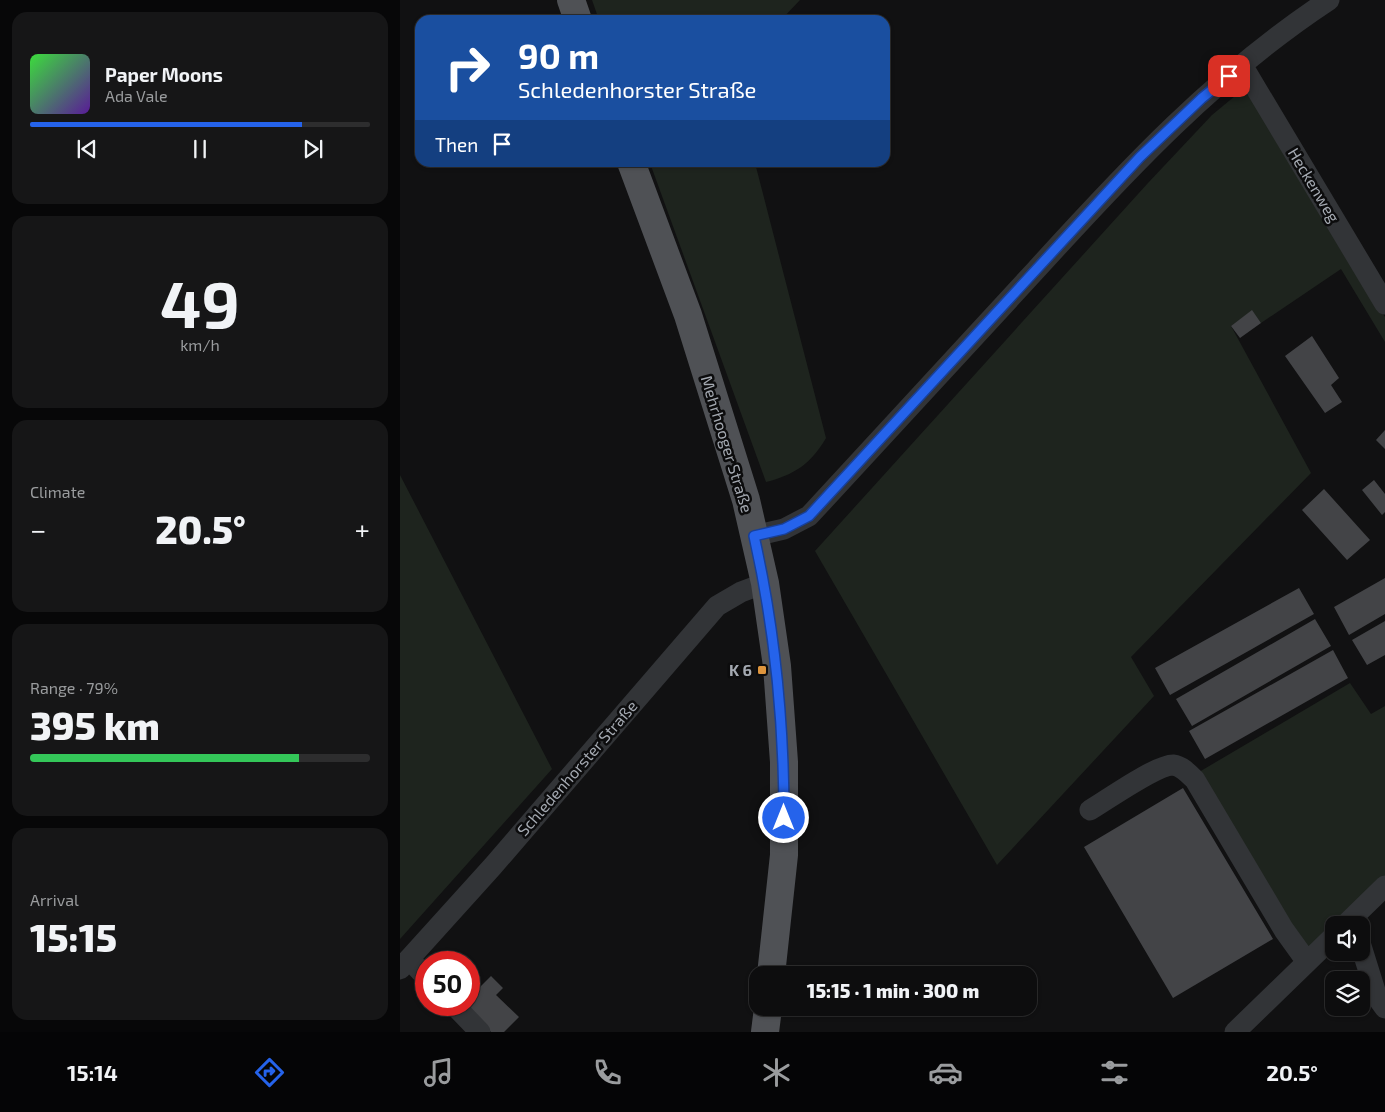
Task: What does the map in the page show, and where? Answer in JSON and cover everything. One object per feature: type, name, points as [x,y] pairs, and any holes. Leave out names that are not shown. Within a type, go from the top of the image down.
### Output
[{"type":"main road","points":[[571,0],[576,15]]},
{"type":"main road","name":"Mehrhooger Straße","points":[[633,167],[688,315],[746,500],[765,583],[777,666],[784,762],[784,855],[772,966]]},
{"type":"main road","points":[[765,1032],[767,1016]]},
{"type":"street","points":[[754,536],[784,529],[809,516],[1140,157],[1202,98],[1301,18],[1329,0]]},
{"type":"street","name":"Heckenweg","points":[[1242,65],[1385,304]]},
{"type":"street","name":"Schledenhorster Straße","points":[[404,964],[493,866],[717,606],[740,592],[765,583]]},
{"type":"street","points":[[1090,810],[1160,769],[1173,765],[1184,769],[1195,780],[1284,930],[1307,962]]},
{"type":"street","points":[[1357,916],[1385,886]]},
{"type":"street","points":[[1235,1032],[1325,945]]},
{"type":"street","points":[[1366,961],[1377,997],[1385,1008]]},
{"type":"street","points":[[404,964],[415,970]]},
{"type":"street","points":[[465,1016],[480,1032]]},
{"type":"shaded area","points":[[592,0],[800,0],[786,15],[597,15]]},
{"type":"shaded area","points":[[1241,91],[1249,96],[1385,317],[1385,342],[1341,269],[1261,323],[1252,311],[1231,326],[1311,473],[1131,657],[1154,696],[997,865],[815,551],[1148,183],[1212,115]]},
{"type":"shaded area","points":[[651,167],[756,167],[826,438],[808,462],[785,476],[766,482]]},
{"type":"shaded area","points":[[400,475],[552,769],[400,939]]},
{"type":"shaded area","points":[[1350,683],[1371,714],[1385,706],[1385,880],[1348,916],[1325,916],[1325,938],[1311,949],[1303,946],[1199,772]]},
{"type":"building","points":[[1252,310],[1261,323],[1240,338],[1231,326]]},
{"type":"building","points":[[1312,336],[1339,378],[1331,385],[1342,402],[1325,413],[1285,356]]},
{"type":"building","points":[[1385,430],[1385,449],[1376,440]]},
{"type":"building","points":[[1374,480],[1385,494],[1385,512],[1382,515],[1362,490]]},
{"type":"building","points":[[1324,489],[1370,540],[1347,560],[1302,510]]},
{"type":"building","points":[[1385,578],[1385,614],[1349,635],[1334,607]]},
{"type":"building","points":[[1299,588],[1314,614],[1170,695],[1155,668]]},
{"type":"building","points":[[1315,619],[1331,646],[1192,726],[1176,699]]},
{"type":"building","points":[[1385,621],[1385,655],[1367,665],[1352,640]]},
{"type":"building","points":[[1333,650],[1348,678],[1205,759],[1189,731]]},
{"type":"building","points":[[1183,788],[1273,939],[1173,998],[1084,847]]},
{"type":"building","points":[[491,976],[503,988],[496,995],[519,1017],[504,1032],[491,1032],[475,1016],[480,1016],[480,987]]},
{"type":"place","name":"K 6","points":[[762,670]]},
{"type":"route","points":[[784,818],[784,762],[777,666],[765,583],[754,536],[784,529],[809,516],[1140,157],[1202,98],[1229,76]]}]
